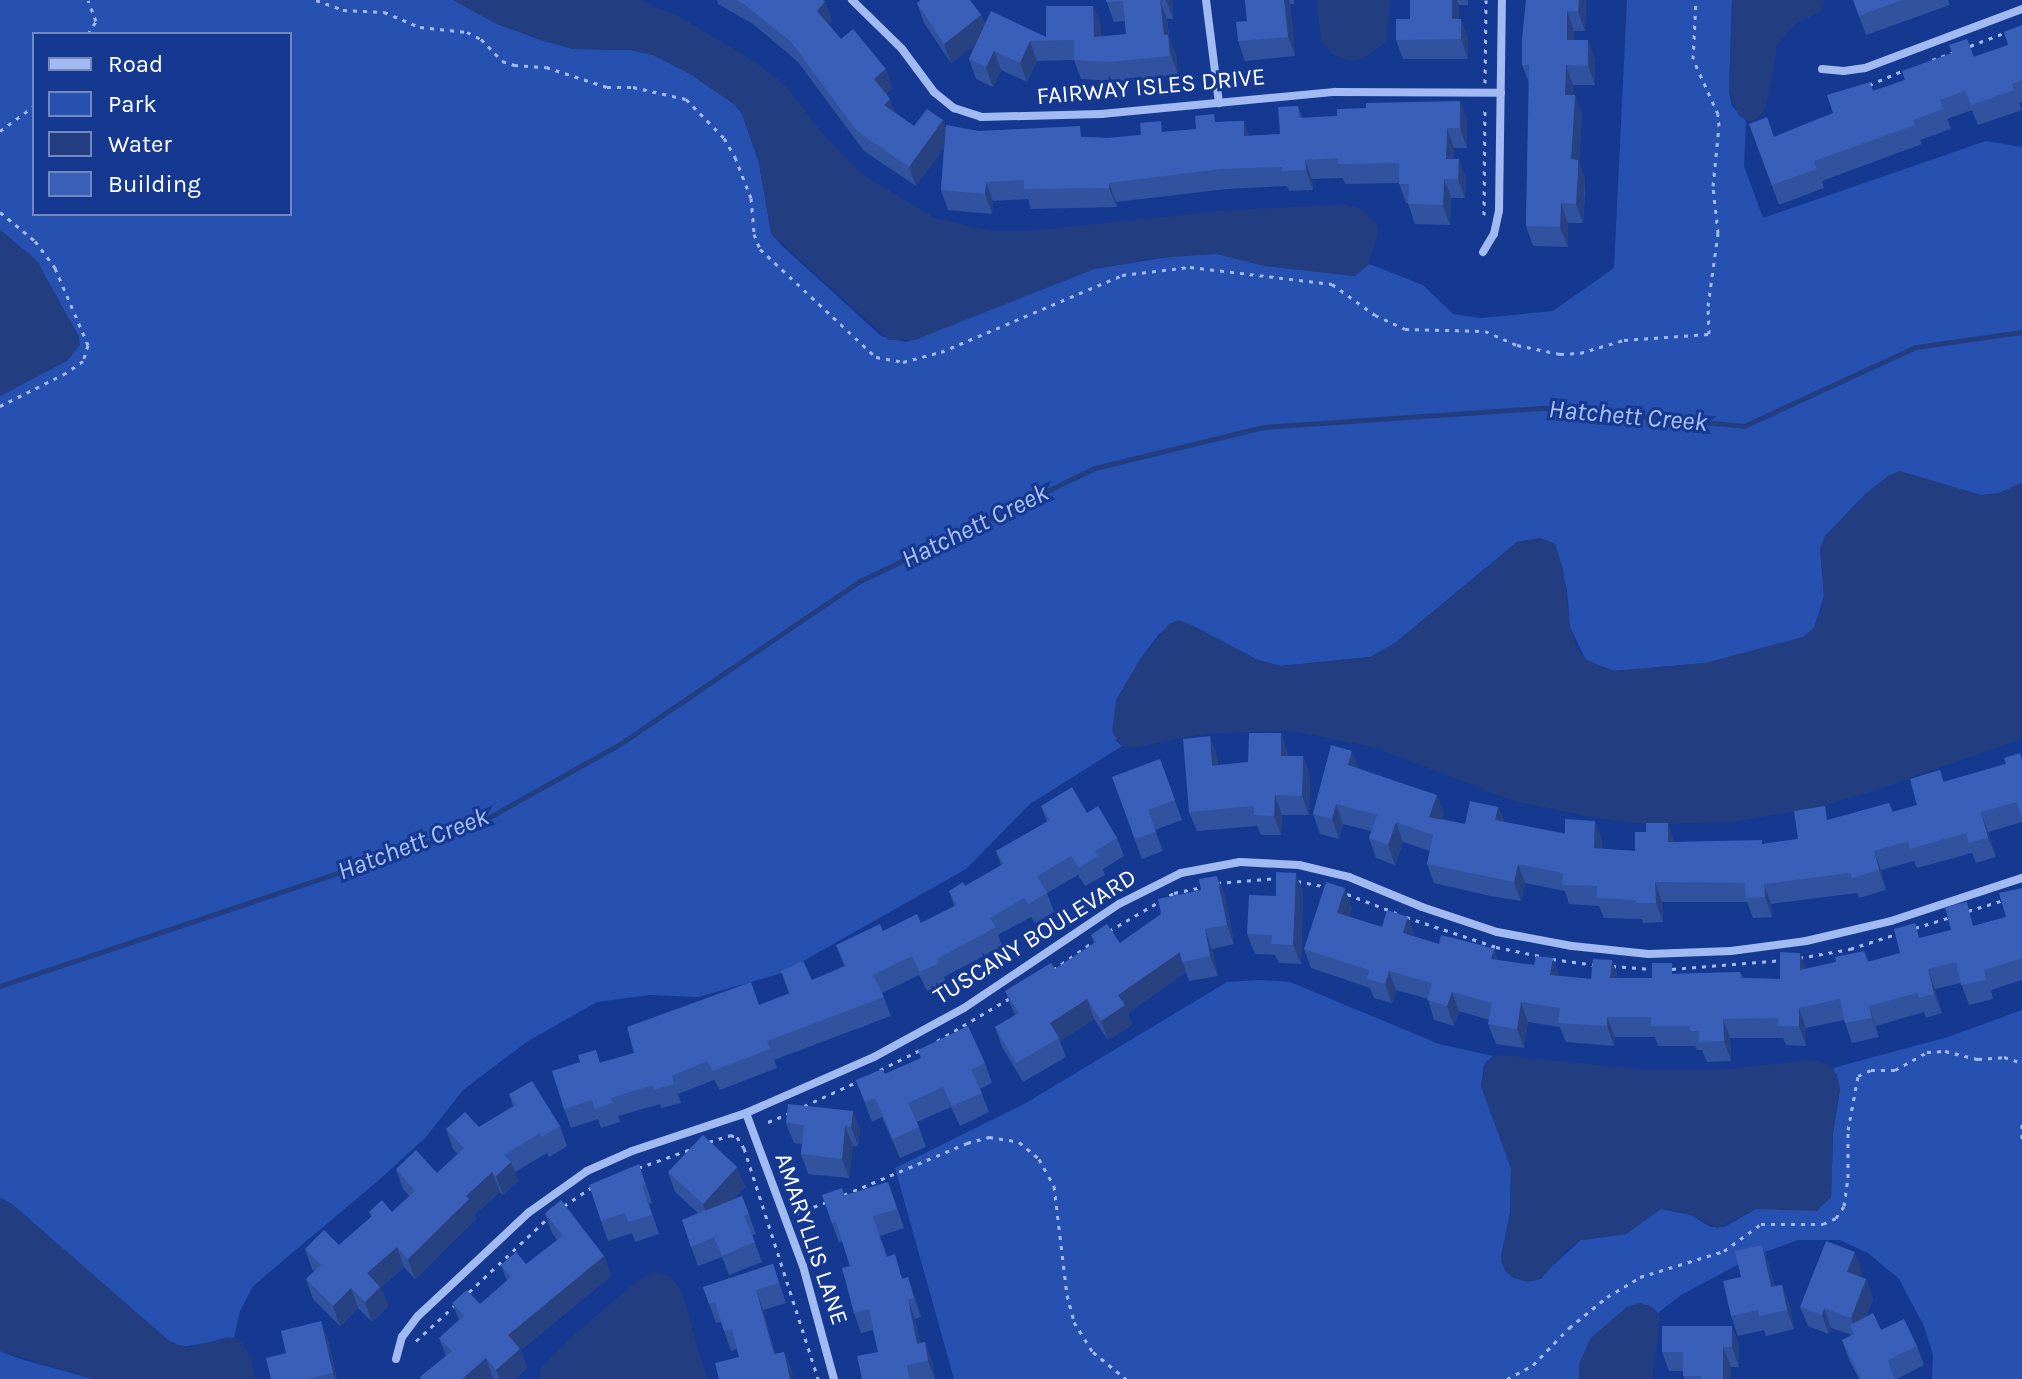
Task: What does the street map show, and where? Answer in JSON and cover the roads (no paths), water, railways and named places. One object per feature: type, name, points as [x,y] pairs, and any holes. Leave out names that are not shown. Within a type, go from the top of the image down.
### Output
[{"type":"street","name":"FAIRWAY ISLES DRIVE","points":[[852,0],[902,49],[934,92],[966,114],[1067,116],[1335,92],[1501,93]]},
{"type":"street","points":[[1206,0],[1219,103]]},
{"type":"street","points":[[1483,252],[1494,234],[1499,211],[1502,0]]},
{"type":"street","points":[[1822,69],[1844,71],[1865,68],[2022,9]]},
{"type":"street","name":"TUSCANY BOULEVARD","points":[[396,1359],[402,1337],[418,1316],[562,1186],[609,1160],[746,1113],[874,1057],[964,1008],[1148,887],[1212,865],[1272,861],[1312,867],[1497,932],[1572,946],[1649,954],[1731,951],[1806,941],[1891,921],[2022,878]]},
{"type":"street","name":"AMARYLLIS LANE","points":[[746,1113],[803,1266],[834,1379]]},
{"type":"water","points":[[453,0],[639,0],[678,16],[754,61],[785,85],[824,135],[863,175],[935,218],[992,231],[1028,231],[1233,210],[1345,205],[1360,208],[1376,224],[1378,231],[1369,264],[1355,276],[1265,266],[1217,254],[1154,258],[1094,269],[915,340],[889,340],[771,233],[759,163],[742,114],[735,105],[692,75],[653,55],[631,50],[573,49],[497,24]]},
{"type":"water","points":[[1317,0],[1391,0],[1385,43],[1362,59],[1349,61],[1332,54],[1321,40]]},
{"type":"water","points":[[1732,0],[1825,0],[1822,11],[1794,25],[1777,46],[1763,114],[1751,122],[1739,116],[1729,92]]},
{"type":"water","points":[[0,230],[37,261],[79,337],[80,345],[68,360],[0,396]]},
{"type":"water","points":[[1900,471],[1981,495],[1999,493],[2022,483],[2022,739],[1879,789],[1820,807],[1732,822],[1644,824],[1514,801],[1373,747],[1293,731],[1210,733],[1131,748],[1122,746],[1112,732],[1116,700],[1139,661],[1169,624],[1179,620],[1190,624],[1258,660],[1281,666],[1370,657],[1395,643],[1518,542],[1540,538],[1555,544],[1563,568],[1570,627],[1577,648],[1586,660],[1614,671],[1705,663],[1803,637],[1814,628],[1821,611],[1824,596],[1820,549],[1825,536],[1865,494],[1888,476]]},
{"type":"water","points":[[1499,1055],[1646,1070],[1719,1070],[1813,1060],[1828,1064],[1837,1075],[1840,1089],[1833,1134],[1831,1197],[1817,1211],[1756,1209],[1717,1228],[1691,1215],[1661,1209],[1626,1234],[1581,1240],[1564,1252],[1541,1279],[1528,1282],[1514,1278],[1505,1271],[1501,1261],[1510,1213],[1511,1168],[1481,1086],[1486,1061]]},
{"type":"water","points":[[0,1198],[12,1204],[173,1344],[191,1347],[228,1337],[240,1340],[251,1357],[254,1379],[93,1379],[0,1351]]},
{"type":"water","points":[[658,1272],[671,1277],[682,1293],[707,1379],[538,1379],[542,1367],[576,1333],[641,1278]]},
{"type":"water","points":[[1640,1303],[1654,1308],[1660,1318],[1652,1379],[1579,1379],[1579,1365],[1590,1339],[1627,1307]]},
{"type":"waterway","name":"Hatchett Creek","points":[[0,986],[468,829],[620,744],[860,581],[1095,468],[1263,427],[1544,408],[1744,426],[1916,347],[2022,332]]}]
